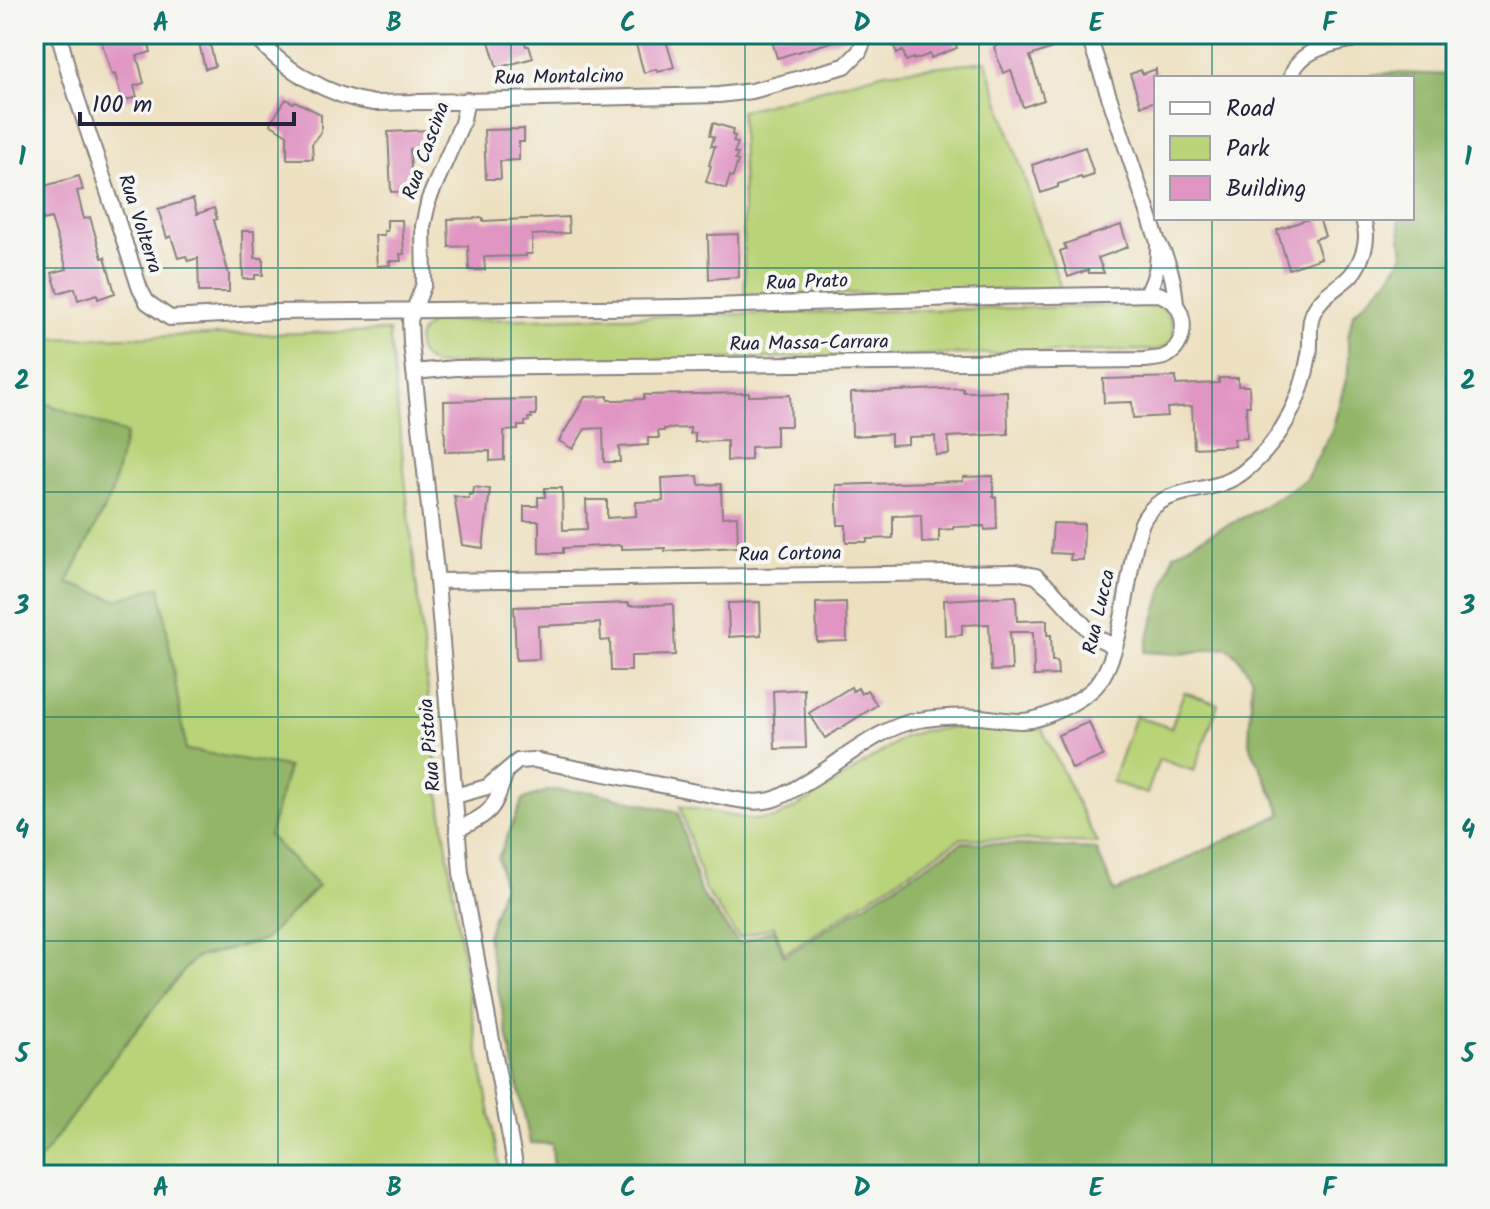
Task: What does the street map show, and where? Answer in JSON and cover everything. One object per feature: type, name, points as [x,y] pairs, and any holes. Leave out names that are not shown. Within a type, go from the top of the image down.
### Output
[{"type":"street","name":"Rua Volterra","points":[[59,34],[69,74],[140,289],[147,302],[159,312],[170,318],[273,312],[414,310]]},
{"type":"street","name":"Rua Montalcino","points":[[254,34],[262,45],[308,80],[338,95],[374,103],[719,95],[752,91],[845,66],[859,52],[863,34]]},
{"type":"street","points":[[1088,34],[1158,242],[1172,273],[1176,304]]},
{"type":"street","points":[[1292,76],[1297,63],[1322,47],[1373,36],[1405,34]]},
{"type":"street","points":[[1432,34],[1456,35]]},
{"type":"street","name":"Rua Cascina","points":[[414,310],[424,284],[423,226],[429,199],[462,123],[467,100]]},
{"type":"street","name":"Rua Lucca","points":[[455,796],[487,787],[518,761],[541,761],[735,799],[773,800],[885,732],[918,720],[978,717],[1024,721],[1066,708],[1094,688],[1108,667],[1142,521],[1153,505],[1175,495],[1220,486],[1241,474],[1268,449],[1283,429],[1301,390],[1310,353],[1310,321],[1329,292],[1350,277],[1362,255],[1366,236],[1363,220]]},
{"type":"street","points":[[1147,294],[1158,268],[1158,242]]},
{"type":"street","name":"Rua Prato","points":[[414,310],[681,307],[1147,294],[1159,294],[1176,304]]},
{"type":"street","name":"Rua Massa-Carrara","points":[[414,372],[456,368],[1144,360],[1163,358],[1173,351],[1182,335],[1183,324],[1176,304]]},
{"type":"street","name":"Rua Pistoia","points":[[414,310],[410,320],[411,343],[437,581],[461,873],[517,1175]]},
{"type":"street","name":"Rua Cortona","points":[[437,581],[1016,572],[1036,576],[1094,636],[1115,647]]},
{"type":"street","points":[[457,830],[486,816],[497,802],[507,770]]},
{"type":"green space","points":[[986,61],[1061,289],[745,296],[741,111],[885,72]]},
{"type":"green space","points":[[1456,75],[1456,1175],[554,1175],[552,1144],[530,1143],[487,936],[503,885],[498,858],[523,799],[551,790],[593,792],[678,812],[700,892],[739,944],[774,929],[784,956],[963,842],[1096,849],[1115,892],[1282,814],[1249,743],[1252,678],[1238,657],[1226,647],[1181,654],[1144,652],[1174,554],[1256,511],[1306,479],[1332,430],[1348,372],[1348,337],[1353,314],[1389,278],[1403,256],[1399,220],[1414,220],[1414,76],[1367,76]]},
{"type":"green space","points":[[34,305],[45,339],[389,331],[439,792],[466,982],[501,1175],[34,1175],[34,1168],[114,1058],[194,958],[264,940],[269,836],[288,768],[186,750],[117,600],[67,583],[111,495],[38,401],[34,401]]},
{"type":"green space","points":[[1158,305],[1169,316],[1174,329],[1170,342],[1157,350],[434,365],[418,348],[419,336],[436,321]]},
{"type":"green space","points":[[34,401],[126,434],[111,495],[67,583],[117,600],[160,586],[186,750],[288,767],[269,836],[318,886],[264,940],[194,958],[114,1058],[34,1168]]},
{"type":"green space","points":[[1184,692],[1218,704],[1194,771],[1159,759],[1147,794],[1112,782],[1135,716],[1171,728]]},
{"type":"green space","points":[[961,727],[1041,727],[1097,843],[962,838],[784,953],[774,926],[739,938],[705,890],[680,806],[753,820],[776,818],[811,799],[904,737],[922,731]]},
{"type":"building","points":[[99,34],[146,34],[151,52],[137,56],[144,83],[134,86],[137,97],[122,101]]},
{"type":"building","points":[[197,34],[232,34],[233,38],[210,44],[215,66],[205,69]]},
{"type":"building","points":[[523,34],[533,58],[497,68],[488,38],[500,35],[501,39]]},
{"type":"building","points":[[633,34],[664,34],[674,67],[644,73]]},
{"type":"building","points":[[770,34],[848,34],[848,37],[777,58]]},
{"type":"building","points":[[910,34],[952,34],[957,48],[931,58],[930,54],[906,61],[903,51],[897,54],[892,40]]},
{"type":"building","points":[[1021,34],[1022,37],[1054,34],[1058,46],[1030,56],[1044,100],[1023,107],[1011,70],[1003,73],[994,47],[1001,44],[1000,39]]},
{"type":"building","points":[[1156,69],[1154,102],[1141,106],[1130,74],[1141,70],[1143,74]]},
{"type":"building","points":[[286,99],[321,114],[321,131],[312,144],[313,159],[287,159],[287,135],[270,124]]},
{"type":"building","points":[[713,123],[733,129],[733,142],[738,143],[734,153],[738,154],[735,160],[738,161],[726,189],[706,182],[715,146],[711,146],[714,137],[710,135]]},
{"type":"building","points":[[524,129],[524,142],[519,142],[519,160],[500,161],[501,179],[486,179],[484,130]]},
{"type":"building","points":[[428,130],[428,148],[410,149],[412,191],[391,192],[388,132]]},
{"type":"building","points":[[1085,147],[1094,175],[1058,184],[1058,187],[1041,193],[1032,165]]},
{"type":"building","points":[[79,176],[83,190],[77,191],[84,219],[90,217],[115,293],[98,299],[97,294],[78,300],[75,288],[58,293],[52,273],[67,269],[51,218],[43,220],[36,197],[41,196],[38,188]]},
{"type":"building","points":[[193,199],[197,214],[214,208],[217,219],[214,220],[229,275],[229,292],[199,292],[198,258],[188,261],[186,256],[178,258],[171,236],[167,238],[158,209]]},
{"type":"building","points":[[568,217],[569,233],[532,235],[532,254],[484,257],[485,270],[469,270],[468,246],[449,247],[448,219],[483,218],[483,221]]},
{"type":"building","points":[[387,220],[402,220],[404,254],[400,254],[401,261],[389,261],[390,265],[377,266],[375,235],[384,235]]},
{"type":"building","points":[[1305,220],[1320,220],[1325,236],[1315,239],[1321,258],[1289,269],[1277,230]]},
{"type":"building","points":[[1121,225],[1128,247],[1098,258],[1104,273],[1089,273],[1088,270],[1068,277],[1060,251],[1066,249],[1064,244]]},
{"type":"building","points":[[242,231],[254,231],[255,258],[263,258],[263,275],[255,275],[255,279],[243,279]]},
{"type":"building","points":[[738,234],[739,277],[709,279],[708,235]]},
{"type":"building","points":[[1176,377],[1176,385],[1219,383],[1219,378],[1238,378],[1238,386],[1249,386],[1247,438],[1234,439],[1235,446],[1194,448],[1192,406],[1167,408],[1168,416],[1133,418],[1132,402],[1104,403],[1103,379]]},
{"type":"building","points":[[963,388],[963,392],[1007,391],[1008,434],[948,437],[949,454],[936,455],[935,436],[908,437],[908,444],[891,445],[891,434],[852,436],[851,393]]},
{"type":"building","points":[[749,393],[749,396],[790,395],[791,426],[776,426],[776,446],[751,447],[751,460],[727,461],[727,441],[695,442],[695,433],[690,434],[690,428],[664,429],[658,431],[659,438],[648,438],[648,445],[619,447],[620,462],[604,462],[603,428],[585,429],[573,449],[559,441],[585,397],[608,396],[608,400],[618,400],[644,399],[644,395]]},
{"type":"building","points":[[536,399],[536,415],[528,418],[525,426],[504,431],[504,460],[490,461],[490,451],[445,452],[444,401]]},
{"type":"building","points":[[698,476],[699,485],[721,484],[722,517],[737,516],[738,547],[665,551],[665,548],[622,549],[622,545],[563,548],[563,553],[539,553],[539,521],[524,521],[524,506],[538,506],[538,497],[545,497],[545,488],[562,488],[563,530],[587,529],[586,500],[607,500],[607,518],[636,516],[636,502],[663,501],[662,478]]},
{"type":"building","points":[[993,476],[997,529],[985,530],[984,526],[953,527],[939,530],[939,542],[922,543],[921,515],[893,516],[893,538],[846,542],[846,525],[838,525],[836,485],[963,481],[963,477]]},
{"type":"building","points":[[474,487],[490,489],[483,548],[462,545],[454,496],[469,499]]},
{"type":"building","points":[[1053,523],[1084,524],[1083,560],[1070,560],[1071,554],[1051,553]]},
{"type":"building","points":[[1016,596],[1017,621],[1047,620],[1052,661],[1057,661],[1058,675],[1034,676],[1033,632],[1010,632],[1012,670],[991,671],[989,624],[962,625],[962,635],[945,636],[944,600]]},
{"type":"building","points":[[760,602],[761,635],[729,637],[728,603]]},
{"type":"building","points":[[846,602],[847,641],[817,642],[816,603]]},
{"type":"building","points":[[629,603],[629,606],[673,604],[675,655],[631,656],[631,671],[611,671],[610,640],[601,641],[600,623],[538,626],[539,659],[516,660],[514,607]]},
{"type":"building","points":[[851,687],[853,691],[858,688],[861,694],[867,690],[877,705],[825,738],[809,713]]},
{"type":"building","points":[[804,689],[806,748],[775,749],[773,691]]},
{"type":"building","points":[[1089,722],[1103,756],[1072,769],[1058,735]]}]
